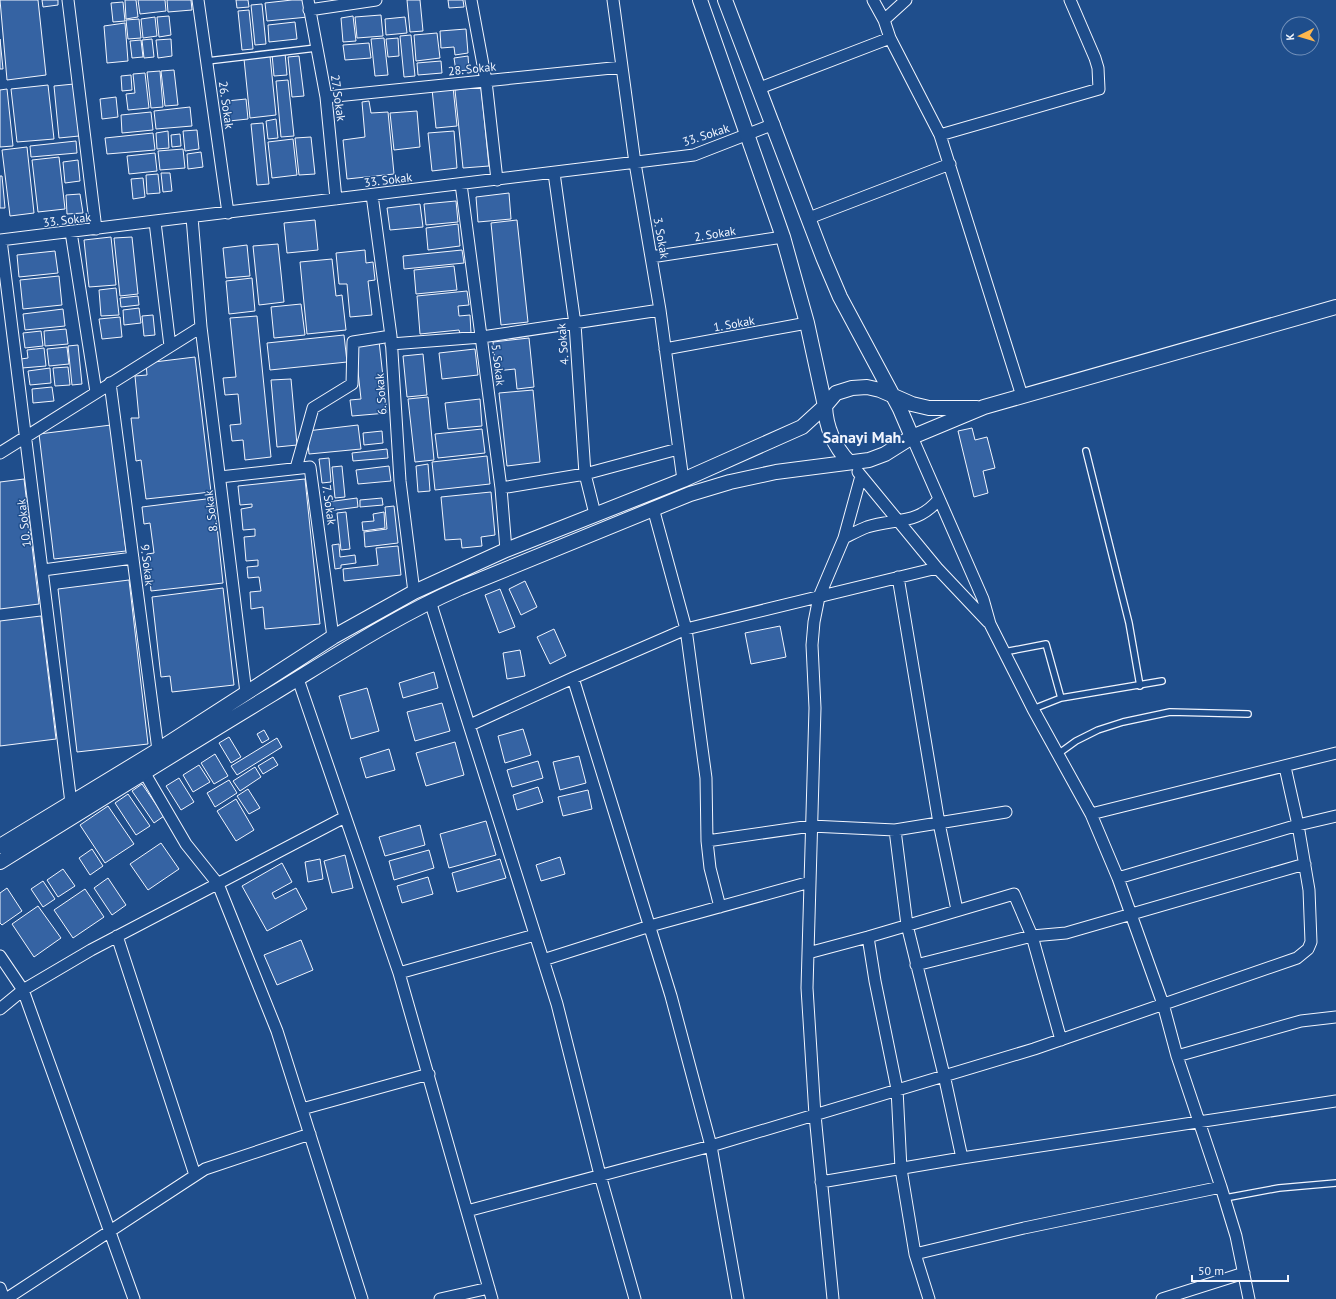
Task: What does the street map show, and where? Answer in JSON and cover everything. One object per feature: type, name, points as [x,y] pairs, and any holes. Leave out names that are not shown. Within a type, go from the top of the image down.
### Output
[{"type":"street","points":[[68,0],[96,229]]},
{"type":"street","name":"26. Sokak","points":[[198,0],[228,213]]},
{"type":"street","points":[[308,5],[376,0]]},
{"type":"street","points":[[471,0],[486,80],[497,180]]},
{"type":"street","name":"3. Sokak","points":[[612,0],[635,163],[660,310],[682,480]]},
{"type":"street","points":[[700,0],[783,237],[807,324],[825,406],[826,420],[832,438],[840,452],[937,568],[990,624]]},
{"type":"street","points":[[725,0],[840,296],[892,395],[912,437],[983,598],[990,624],[1033,709],[1091,814],[1118,878],[1163,1004],[1177,1056],[1200,1120],[1223,1192],[1236,1236],[1249,1299]]},
{"type":"street","points":[[873,0],[884,20],[890,38],[940,135],[1022,396]]},
{"type":"street","points":[[884,20],[906,0]]},
{"type":"street","points":[[940,135],[1099,89],[1098,68],[1095,58],[1070,0]]},
{"type":"street","name":"27. Sokak","points":[[308,5],[326,97],[336,200]]},
{"type":"street","points":[[760,88],[890,38]]},
{"type":"street","name":"28. Sokak","points":[[326,97],[622,67]]},
{"type":"street","name":"33. Sokak","points":[[1,240],[694,155],[774,124]]},
{"type":"street","points":[[809,218],[950,164]]},
{"type":"street","name":"4. Sokak","points":[[554,172],[575,324],[586,474],[595,514]]},
{"type":"street","name":"5. Sokak","points":[[461,184],[501,488],[506,550]]},
{"type":"street","name":"6. Sokak","points":[[372,195],[391,340],[400,481],[414,592]]},
{"type":"street","name":"8. Sokak","points":[[192,217],[201,327],[246,693]]},
{"type":"street","points":[[155,222],[170,346]]},
{"type":"street","points":[[71,232],[96,392]]},
{"type":"street","name":"2. Sokak","points":[[651,258],[783,237]]},
{"type":"street","name":"10. Sokak","points":[[1,240],[27,436],[70,803]]},
{"type":"street","points":[[0,862],[144,772],[298,679],[430,602],[653,508],[730,482],[776,472],[869,460],[886,454],[912,437],[984,408],[1336,307]]},
{"type":"street","points":[[296,468],[313,408],[352,384],[353,342],[482,337],[660,310]]},
{"type":"street","name":"1. Sokak","points":[[665,349],[807,324]]},
{"type":"street","points":[[0,453],[201,327]]},
{"type":"street","name":"9. Sokak","points":[[110,383],[158,750]]},
{"type":"street","points":[[0,846],[158,750],[333,637],[414,592],[506,550],[682,480],[802,426],[825,406],[836,393],[852,388],[867,387],[880,390],[912,404],[929,408],[984,408]]},
{"type":"street","points":[[501,488],[586,474],[678,449]]},
{"type":"street","name":"7. Sokak","points":[[220,477],[310,467],[333,637]]},
{"type":"street","points":[[833,1299],[815,1115],[807,988],[811,826],[816,708],[812,645],[818,597],[844,538],[861,476]]},
{"type":"street","points":[[844,538],[867,527],[899,521],[920,515],[934,505],[939,499]]},
{"type":"street","points":[[653,508],[686,629],[706,778],[707,841],[710,868],[720,907]]},
{"type":"street","points":[[43,570],[133,558]]},
{"type":"street","points":[[470,725],[686,629],[937,568]]},
{"type":"street","points":[[898,577],[939,824],[956,910]]},
{"type":"street","points":[[430,602],[557,1004],[600,1175],[635,1299]]},
{"type":"street","points":[[573,678],[671,996],[711,1146],[738,1299]]},
{"type":"street","points":[[298,679],[399,973],[429,1074],[490,1294],[440,1299]]},
{"type":"street","points":[[1091,814],[1285,767],[1336,753]]},
{"type":"street","points":[[467,1211],[711,1146],[1034,1049],[1302,955],[1308,949],[1311,942],[1309,890],[1298,825],[1285,767]]},
{"type":"street","points":[[144,772],[186,844],[218,884],[277,1031],[362,1299]]},
{"type":"street","points":[[707,841],[811,826],[895,830],[1006,812]]},
{"type":"street","points":[[1118,878],[1298,825],[1336,816]]},
{"type":"street","points":[[0,1008],[23,990],[117,936],[345,818]]},
{"type":"street","points":[[895,830],[907,924],[944,1075],[962,1158]]},
{"type":"street","points":[[916,965],[1032,936],[1066,933],[1305,864]]},
{"type":"street","points":[[543,960],[650,926],[810,882]]},
{"type":"street","points":[[808,953],[1014,894],[1032,936],[1062,1040]]},
{"type":"street","points":[[399,973],[535,935]]},
{"type":"street","points":[[117,936],[195,1175]]},
{"type":"street","points":[[868,937],[875,981],[897,1089],[901,1169],[915,1254],[929,1299]]},
{"type":"street","points":[[0,956],[23,990],[134,1299]]},
{"type":"street","points":[[1177,1056],[1301,1021],[1336,1017]]},
{"type":"street","points":[[302,1109],[429,1074]]},
{"type":"street","points":[[821,1182],[1200,1120],[1336,1101]]},
{"type":"street","points":[[0,1288],[5,1299],[205,1169],[310,1134]]},
{"type":"street","points":[[915,1254],[1024,1228],[1223,1192]]},
{"type":"street","points":[[1162,1299],[1244,1273]]},
{"type":"lane","points":[[207,61],[316,48]]},
{"type":"lane","points":[[1086,451],[1129,623],[1140,686]]},
{"type":"lane","points":[[1004,652],[1046,644],[1061,698]]},
{"type":"lane","points":[[1033,709],[1061,698],[1140,686],[1162,681]]},
{"type":"lane","points":[[1058,754],[1076,741],[1098,730],[1122,722],[1170,712],[1248,714]]},
{"type":"lane","points":[[1223,1192],[1336,1183]]},
{"type":"building","points":[[0,0],[38,0],[46,75],[7,80]]},
{"type":"building","points":[[42,0],[58,0],[58,5],[43,7]]},
{"type":"building","points":[[125,0],[136,0],[138,17],[126,19]]},
{"type":"building","points":[[138,0],[165,0],[166,11],[140,14]]},
{"type":"building","points":[[167,0],[191,0],[192,10],[168,12]]},
{"type":"building","points":[[236,0],[248,0],[249,7],[237,8]]},
{"type":"building","points":[[306,0],[308,17],[267,21],[265,3]]},
{"type":"building","points":[[407,0],[420,0],[423,31],[410,32]]},
{"type":"building","points":[[448,0],[463,0],[464,7],[449,8]]},
{"type":"building","points":[[123,2],[125,21],[113,22],[111,3]]},
{"type":"building","points":[[262,4],[266,44],[255,45],[251,5]]},
{"type":"building","points":[[249,10],[253,49],[242,50],[238,11]]},
{"type":"building","points":[[381,15],[383,36],[357,38],[355,17]]},
{"type":"building","points":[[169,16],[171,35],[159,37],[157,17]]},
{"type":"building","points":[[353,16],[356,41],[343,42],[341,18]]},
{"type":"building","points":[[155,17],[157,36],[143,38],[141,19]]},
{"type":"building","points":[[405,17],[407,33],[386,35],[385,19]]},
{"type":"building","points":[[139,19],[141,38],[128,39],[126,20]]},
{"type":"building","points":[[295,22],[297,39],[269,42],[268,25]]},
{"type":"building","points":[[125,23],[128,61],[107,63],[104,26]]},
{"type":"building","points":[[466,29],[468,53],[455,55],[454,47],[441,48],[440,31]]},
{"type":"building","points":[[437,33],[440,58],[416,61],[414,35]]},
{"type":"building","points":[[411,35],[415,76],[404,77],[400,36]]},
{"type":"building","points":[[384,38],[388,75],[375,76],[371,39]]},
{"type":"building","points":[[398,38],[399,56],[388,57],[386,39]]},
{"type":"building","points":[[0,39],[3,69],[0,69]]},
{"type":"building","points":[[152,39],[154,57],[144,58],[142,40]]},
{"type":"building","points":[[171,39],[172,56],[158,58],[156,40]]},
{"type":"building","points":[[141,40],[143,57],[132,58],[130,41]]},
{"type":"building","points":[[369,43],[371,58],[345,60],[343,45]]},
{"type":"building","points":[[285,53],[287,75],[274,76],[272,54]]},
{"type":"building","points":[[270,56],[276,115],[250,118],[244,59]]},
{"type":"building","points":[[299,56],[304,96],[292,97],[288,57]]},
{"type":"building","points":[[468,56],[469,70],[456,71],[454,58]]},
{"type":"building","points":[[441,61],[442,73],[418,75],[417,63]]},
{"type":"building","points":[[174,70],[178,105],[165,106],[161,71]]},
{"type":"building","points":[[160,71],[163,107],[151,108],[147,72]]},
{"type":"building","points":[[145,73],[149,108],[128,110],[126,94],[135,93],[133,74]]},
{"type":"building","points":[[131,75],[132,90],[122,91],[121,76]]},
{"type":"building","points":[[288,80],[294,136],[281,137],[276,81]]},
{"type":"building","points":[[74,84],[79,136],[59,138],[54,86]]},
{"type":"building","points":[[48,85],[54,139],[17,142],[11,89]]},
{"type":"building","points":[[453,87],[457,126],[436,128],[432,89]]},
{"type":"building","points":[[481,87],[489,166],[463,168],[455,90]]},
{"type":"building","points":[[7,89],[13,146],[0,147],[0,90]]},
{"type":"building","points":[[116,97],[118,117],[102,119],[100,99]]},
{"type":"building","points":[[246,99],[248,119],[229,121],[227,101]]},
{"type":"building","points":[[369,101],[371,113],[388,112],[394,174],[347,179],[343,140],[365,137],[362,102]]},
{"type":"building","points":[[190,107],[192,126],[156,129],[154,111]]},
{"type":"building","points":[[417,111],[420,147],[394,150],[390,113]]},
{"type":"building","points":[[151,112],[153,130],[122,133],[121,115]]},
{"type":"building","points":[[276,119],[278,138],[268,139],[266,121]]},
{"type":"building","points":[[263,123],[269,184],[257,185],[251,124]]},
{"type":"building","points":[[197,130],[199,149],[185,151],[183,131]]},
{"type":"building","points":[[168,131],[169,148],[157,149],[156,133]]},
{"type":"building","points":[[454,131],[457,168],[432,171],[428,133]]},
{"type":"building","points":[[153,133],[155,150],[107,154],[105,138]]},
{"type":"building","points":[[180,134],[181,146],[172,147],[171,135]]},
{"type":"building","points":[[311,137],[315,174],[299,175],[295,138]]},
{"type":"building","points":[[293,139],[297,175],[272,178],[268,142]]},
{"type":"building","points":[[76,141],[77,153],[31,157],[30,146]]},
{"type":"building","points":[[27,147],[34,213],[10,216],[2,150]]},
{"type":"building","points":[[183,149],[185,168],[160,170],[158,151]]},
{"type":"building","points":[[201,152],[203,167],[188,169],[187,154]]},
{"type":"building","points":[[155,153],[157,171],[129,174],[127,156]]},
{"type":"building","points":[[59,157],[65,209],[38,212],[32,160]]},
{"type":"building","points":[[78,160],[80,181],[65,183],[63,162]]},
{"type":"building","points":[[161,173],[170,173],[172,191],[163,192]]},
{"type":"building","points":[[158,174],[160,193],[147,194],[146,175]]},
{"type":"building","points":[[0,176],[2,176],[5,208],[0,208]]},
{"type":"building","points":[[143,178],[145,197],[133,199],[131,179]]},
{"type":"building","points":[[509,193],[511,219],[478,222],[476,197]]},
{"type":"building","points":[[80,194],[83,213],[67,214],[66,195]]},
{"type":"building","points":[[456,201],[458,222],[426,225],[424,204]]},
{"type":"building","points":[[420,204],[423,227],[390,230],[387,208]]},
{"type":"building","points":[[315,220],[318,250],[287,253],[284,223]]},
{"type":"building","points":[[517,220],[528,322],[501,325],[491,223]]},
{"type":"building","points":[[458,224],[460,246],[428,250],[426,228]]},
{"type":"building","points":[[111,237],[116,285],[89,287],[84,240]]},
{"type":"building","points":[[132,237],[138,294],[120,296],[114,238]]},
{"type":"building","points":[[278,244],[284,302],[259,305],[253,246]]},
{"type":"building","points":[[247,245],[250,276],[226,278],[223,248]]},
{"type":"building","points":[[365,250],[366,263],[373,262],[375,280],[368,281],[372,315],[350,317],[347,284],[339,284],[336,253]]},
{"type":"building","points":[[462,250],[464,263],[404,269],[403,256]]},
{"type":"building","points":[[55,251],[58,273],[19,277],[17,255]]},
{"type":"building","points":[[332,259],[336,296],[342,295],[346,330],[307,334],[300,262]]},
{"type":"building","points":[[454,266],[457,290],[416,294],[414,270]]},
{"type":"building","points":[[59,276],[62,305],[23,309],[20,280]]},
{"type":"building","points":[[252,278],[255,311],[229,314],[226,281]]},
{"type":"building","points":[[116,288],[119,315],[101,316],[99,290]]},
{"type":"building","points":[[467,291],[469,305],[458,306],[459,316],[470,315],[471,333],[460,334],[459,330],[420,334],[417,296]]},
{"type":"building","points":[[138,296],[139,305],[121,307],[120,298]]},
{"type":"building","points":[[301,304],[305,335],[274,338],[271,307]]},
{"type":"building","points":[[139,308],[141,323],[124,325],[123,310]]},
{"type":"building","points":[[63,309],[65,326],[25,330],[23,314]]},
{"type":"building","points":[[153,315],[155,335],[144,336],[142,316]]},
{"type":"building","points":[[257,316],[271,457],[245,460],[243,440],[232,441],[230,425],[241,424],[238,394],[225,395],[223,378],[236,377],[230,318]]},
{"type":"building","points":[[120,317],[122,337],[102,339],[99,319]]},
{"type":"building","points":[[66,329],[68,344],[45,346],[44,331]]},
{"type":"building","points":[[41,331],[43,346],[25,348],[23,333]]},
{"type":"building","points":[[344,335],[347,362],[270,370],[267,343]]},
{"type":"building","points":[[529,338],[534,387],[517,389],[515,369],[496,371],[493,342]]},
{"type":"building","points":[[379,341],[387,413],[352,416],[350,400],[361,399],[355,344]]},
{"type":"building","points":[[78,345],[82,384],[72,385],[68,346]]},
{"type":"building","points":[[67,347],[69,364],[49,366],[47,349]]},
{"type":"building","points":[[44,348],[46,366],[22,368],[21,359],[28,358],[27,350]]},
{"type":"building","points":[[475,349],[478,375],[442,379],[439,353]]},
{"type":"building","points":[[423,354],[427,395],[407,397],[403,356]]},
{"type":"building","points":[[195,357],[211,492],[146,499],[141,460],[136,461],[131,418],[139,418],[135,376],[147,375],[146,363]]},
{"type":"building","points":[[68,367],[70,385],[55,386],[53,368]]},
{"type":"building","points":[[50,368],[51,383],[30,385],[28,371]]},
{"type":"building","points":[[291,379],[297,445],[277,447],[271,380]]},
{"type":"building","points":[[52,387],[54,401],[33,403],[32,389]]},
{"type":"building","points":[[533,390],[540,462],[507,466],[499,393]]},
{"type":"building","points":[[428,397],[434,460],[415,462],[408,399]]},
{"type":"building","points":[[480,399],[482,426],[448,429],[445,403]]},
{"type":"building","points":[[111,425],[126,551],[54,559],[39,434]]},
{"type":"building","points":[[358,425],[361,449],[309,454],[307,431]]},
{"type":"building","points":[[972,428],[975,440],[987,437],[995,468],[983,471],[988,493],[974,497],[958,431]]},
{"type":"building","points":[[482,429],[485,453],[438,458],[435,434]]},
{"type":"building","points":[[382,431],[383,443],[364,445],[363,433]]},
{"type":"building","points":[[387,449],[388,458],[353,461],[352,453]]},
{"type":"building","points":[[487,456],[490,484],[435,490],[432,462]]},
{"type":"building","points":[[329,458],[331,482],[322,483],[319,459]]},
{"type":"building","points":[[428,464],[430,491],[418,492],[416,466]]},
{"type":"building","points":[[342,466],[345,497],[335,498],[332,467]]},
{"type":"building","points":[[389,466],[391,481],[358,484],[356,470]]},
{"type":"building","points":[[24,479],[39,604],[0,609],[0,482]]},
{"type":"building","points":[[305,479],[320,624],[265,629],[263,607],[251,609],[250,592],[261,591],[259,577],[248,578],[247,567],[258,566],[258,560],[246,561],[244,537],[255,536],[255,529],[243,530],[241,509],[252,507],[252,504],[240,505],[238,486]]},
{"type":"building","points":[[491,492],[495,535],[481,537],[482,546],[462,548],[461,539],[445,540],[441,497]]},
{"type":"building","points":[[214,498],[223,583],[151,591],[147,554],[154,553],[150,523],[144,524],[142,507]]},
{"type":"building","points":[[357,498],[358,507],[328,511],[327,502]]},
{"type":"building","points":[[382,498],[383,505],[360,507],[360,500]]},
{"type":"building","points":[[394,506],[398,543],[365,547],[364,532],[387,529],[385,507]]},
{"type":"building","points":[[346,512],[350,549],[341,550],[337,513]]},
{"type":"building","points":[[384,512],[385,528],[363,531],[362,522],[374,521],[373,514]]},
{"type":"building","points":[[339,544],[340,557],[355,555],[356,563],[341,565],[341,568],[335,569],[332,545]]},
{"type":"building","points":[[398,546],[401,575],[344,581],[343,569],[378,565],[376,548]]},
{"type":"building","points":[[129,580],[148,744],[77,752],[58,589]]},
{"type":"building","points":[[525,581],[537,607],[521,615],[509,589]]},
{"type":"building","points":[[223,588],[234,685],[172,692],[170,676],[161,677],[152,597]]},
{"type":"building","points":[[500,589],[515,627],[499,633],[485,595]]},
{"type":"building","points":[[41,616],[56,739],[0,746],[0,621]]},
{"type":"building","points":[[780,626],[786,657],[751,664],[745,633]]},
{"type":"building","points":[[554,629],[566,656],[550,664],[537,637]]},
{"type":"building","points":[[520,650],[525,676],[507,679],[503,653]]},
{"type":"building","points":[[434,672],[438,688],[403,698],[399,683]]},
{"type":"building","points":[[367,688],[379,731],[351,739],[339,696]]},
{"type":"building","points":[[442,703],[450,731],[415,741],[407,712]]},
{"type":"building","points":[[523,729],[531,755],[505,763],[498,736]]},
{"type":"building","points":[[264,730],[269,739],[262,743],[257,734]]},
{"type":"building","points":[[229,737],[241,757],[231,763],[219,743]]},
{"type":"building","points":[[277,738],[282,747],[237,775],[231,766]]},
{"type":"building","points":[[455,742],[464,775],[426,786],[416,753]]},
{"type":"building","points":[[389,749],[395,770],[366,778],[360,758]]},
{"type":"building","points":[[215,754],[228,776],[214,784],[201,763]]},
{"type":"building","points":[[579,756],[586,783],[560,790],[553,762]]},
{"type":"building","points":[[273,757],[278,765],[263,774],[258,766]]},
{"type":"building","points":[[538,761],[543,778],[512,787],[507,770]]},
{"type":"building","points":[[199,765],[210,782],[193,792],[183,775]]},
{"type":"building","points":[[255,767],[261,777],[240,791],[233,781]]},
{"type":"building","points":[[179,778],[194,802],[181,810],[166,786]]},
{"type":"building","points":[[229,780],[237,793],[215,807],[207,793]]},
{"type":"building","points":[[142,784],[164,816],[154,823],[132,791]]},
{"type":"building","points":[[538,787],[543,802],[517,810],[513,795]]},
{"type":"building","points":[[248,789],[260,808],[249,814],[237,796]]},
{"type":"building","points":[[588,790],[592,809],[563,816],[558,797]]},
{"type":"building","points":[[128,794],[150,826],[136,835],[115,803]]},
{"type":"building","points":[[236,799],[254,830],[236,841],[217,811]]},
{"type":"building","points":[[108,806],[134,844],[105,863],[80,825]]},
{"type":"building","points":[[486,821],[496,855],[449,868],[440,834]]},
{"type":"building","points":[[420,825],[425,845],[385,856],[379,837]]},
{"type":"building","points":[[161,843],[179,869],[148,890],[130,864]]},
{"type":"building","points":[[92,849],[103,866],[90,875],[79,858]]},
{"type":"building","points":[[429,850],[434,868],[394,880],[389,861]]},
{"type":"building","points":[[345,855],[353,888],[332,893],[324,861]]},
{"type":"building","points":[[560,857],[565,874],[541,881],[536,865]]},
{"type":"building","points":[[320,859],[323,879],[308,882],[305,862]]},
{"type":"building","points":[[500,859],[506,878],[457,892],[452,873]]},
{"type":"building","points":[[282,863],[292,882],[272,893],[275,899],[296,888],[307,909],[267,931],[242,886]]},
{"type":"building","points":[[63,869],[75,886],[58,897],[47,880]]},
{"type":"building","points":[[428,877],[433,894],[402,903],[397,886]]},
{"type":"building","points":[[108,878],[126,905],[112,915],[94,888]]},
{"type":"building","points":[[43,881],[55,899],[43,907],[31,889]]},
{"type":"building","points":[[7,888],[22,911],[2,925],[0,923],[0,893]]},
{"type":"building","points":[[85,889],[104,917],[73,938],[54,910]]},
{"type":"building","points":[[38,906],[61,938],[34,957],[12,924]]},
{"type":"building","points":[[301,940],[313,970],[277,985],[264,955]]},
{"type":"district","name":"Sanayi Mah.","points":[[864,437]]}]
